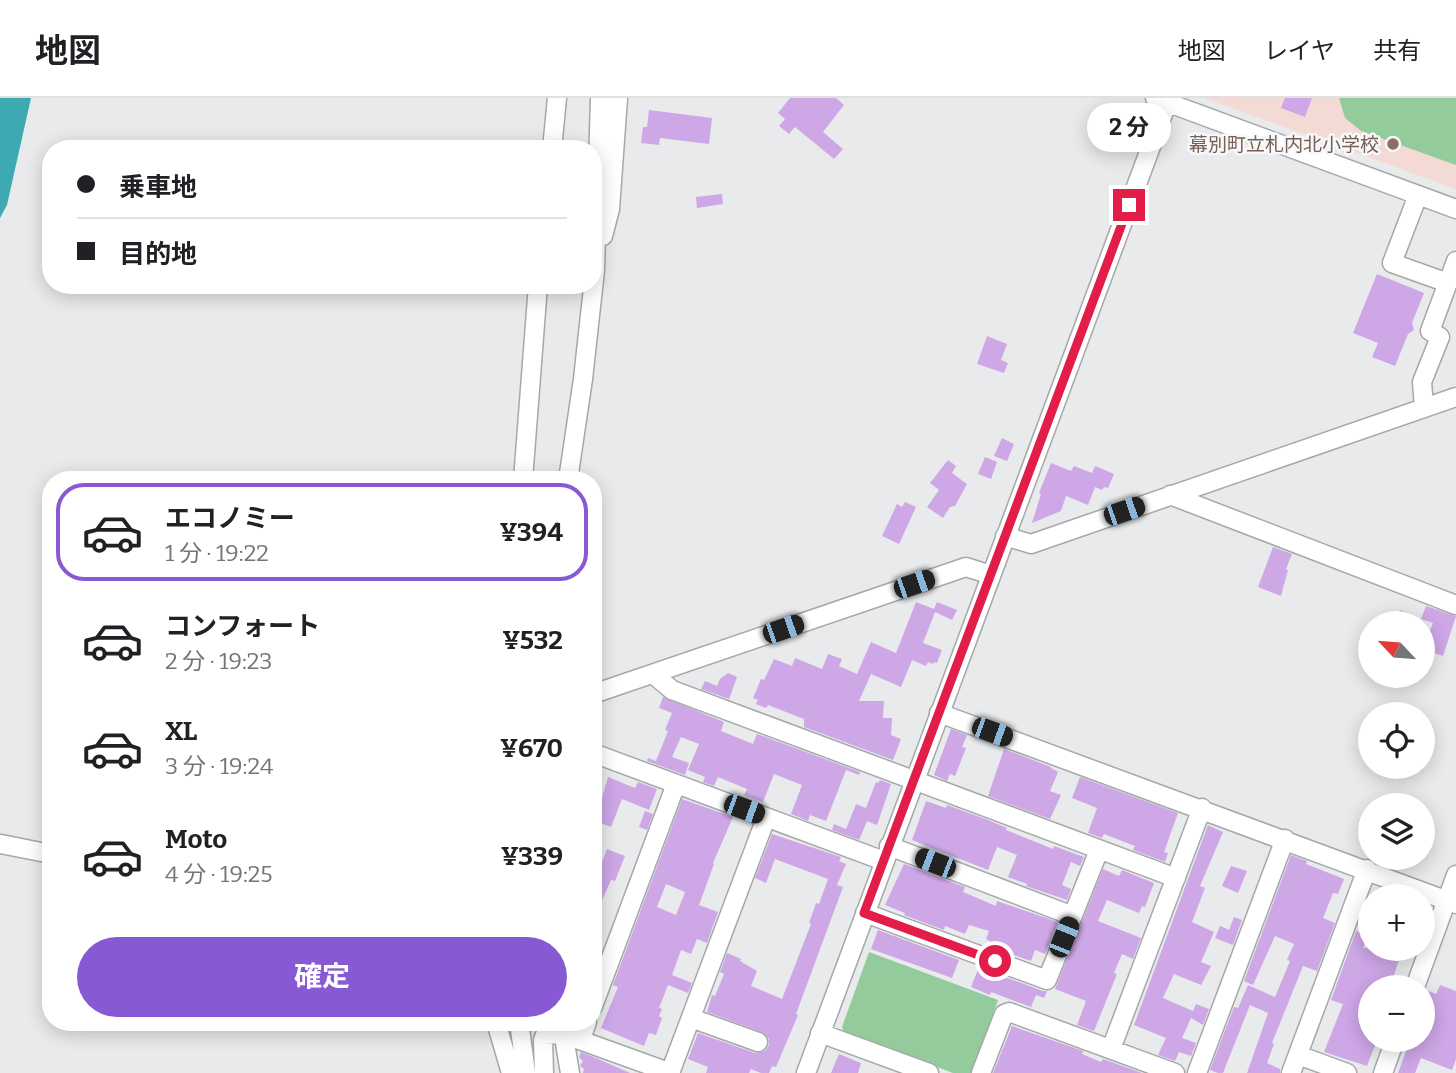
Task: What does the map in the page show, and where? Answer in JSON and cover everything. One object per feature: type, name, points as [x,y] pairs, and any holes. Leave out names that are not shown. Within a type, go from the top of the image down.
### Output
[{"type":"street","points":[[553,140],[557,98]]},
{"type":"street","points":[[599,140],[600,98]]},
{"type":"street","points":[[602,244],[610,209],[618,98]]},
{"type":"street","points":[[806,1073],[1164,100],[1456,208]]},
{"type":"street","points":[[1418,194],[1392,262],[1448,283]]},
{"type":"street","points":[[1424,408],[1422,382],[1440,337],[1430,331],[1456,261]]},
{"type":"street","points":[[524,471],[537,294]]},
{"type":"street","points":[[569,471],[593,294]]},
{"type":"street","points":[[1005,536],[1031,544],[1456,397]]},
{"type":"street","points":[[1170,495],[1456,606]]},
{"type":"street","points":[[602,691],[966,567],[991,575]]},
{"type":"street","points":[[653,674],[671,690],[1176,878]]},
{"type":"street","points":[[939,713],[1358,866]]},
{"type":"street","points":[[602,756],[766,818],[887,854],[1073,916]]},
{"type":"street","points":[[602,982],[676,784]]},
{"type":"street","points":[[1111,1049],[1202,808]]},
{"type":"street","points":[[567,1031],[581,1039],[671,1073],[766,818]]},
{"type":"street","points":[[1196,1073],[1285,839]]},
{"type":"street","points":[[1,844],[42,852]]},
{"type":"street","points":[[864,913],[1047,981],[1099,850]]},
{"type":"street","points":[[1290,1073],[1367,870]]},
{"type":"street","points":[[1370,870],[1451,902]]},
{"type":"street","points":[[1420,975],[1451,902],[1456,875]]},
{"type":"street","points":[[981,1073],[1004,1014],[1009,1012],[1175,1073]]},
{"type":"street","points":[[691,1018],[758,1042]]},
{"type":"street","points":[[499,1031],[511,1073]]},
{"type":"street","points":[[520,1031],[526,1073]]},
{"type":"street","points":[[544,1073],[542,1040],[545,1035],[555,1031]]},
{"type":"street","points":[[563,1031],[570,1073]]},
{"type":"street","points":[[581,1039],[584,1031]]},
{"type":"street","points":[[820,1033],[881,1065],[929,1073]]},
{"type":"street","points":[[1383,1073],[1391,1052]]},
{"type":"street","points":[[1297,1055],[1347,1073]]},
{"type":"shaded area","name":"幕別町立札内北小学校","points":[[1204,98],[1456,98],[1456,189]]},
{"type":"green space","points":[[1339,98],[1456,98],[1456,165],[1361,131],[1345,118]]},
{"type":"green space","points":[[869,952],[998,1000],[972,1073],[953,1073],[844,1032],[842,1027]]},
{"type":"water","points":[[0,98],[31,98],[7,205],[0,218]]},
{"type":"building","points":[[790,98],[836,98],[844,105],[823,132],[843,149],[834,159],[795,127],[789,134],[779,126],[785,119],[778,113]]},
{"type":"building","points":[[1285,98],[1312,98],[1305,117],[1281,108]]},
{"type":"building","points":[[649,110],[712,118],[709,144],[660,138],[659,145],[641,143]]},
{"type":"building","points":[[722,194],[723,204],[697,208],[696,197]]},
{"type":"building","points":[[1377,274],[1424,293],[1412,323],[1414,330],[1408,334],[1395,366],[1372,357],[1378,343],[1353,333]]},
{"type":"building","points":[[987,336],[1007,344],[1001,360],[1008,363],[1004,373],[977,364]]},
{"type":"building","points":[[1002,438],[1014,444],[1007,461],[994,456]]},
{"type":"building","points":[[985,457],[997,462],[991,479],[978,474]]},
{"type":"building","points":[[948,460],[956,466],[952,473],[967,484],[955,506],[950,507],[943,518],[927,507],[939,490],[930,483]]},
{"type":"building","points":[[1051,463],[1071,471],[1074,466],[1092,473],[1095,466],[1114,474],[1108,488],[1104,487],[1102,490],[1095,487],[1088,505],[1066,496],[1061,511],[1032,523],[1041,494],[1039,493]]},
{"type":"building","points":[[905,502],[916,507],[899,544],[882,536],[897,504],[902,507]]},
{"type":"building","points":[[1273,547],[1292,554],[1281,596],[1258,587]]},
{"type":"building","points":[[916,602],[934,609],[937,602],[957,610],[952,620],[935,612],[923,643],[942,650],[937,663],[928,662],[926,666],[912,660],[901,687],[871,674],[859,701],[884,701],[883,718],[892,718],[891,735],[901,739],[893,760],[804,727],[804,719],[768,705],[766,708],[756,704],[758,700],[753,698],[774,659],[792,666],[795,658],[822,669],[828,654],[842,659],[839,666],[857,674],[871,642],[896,653]]},
{"type":"building","points":[[1426,606],[1456,616],[1443,656],[1435,653],[1435,611],[1424,611]]},
{"type":"building","points":[[728,673],[737,677],[729,699],[701,689],[705,681],[717,686],[720,679]]},
{"type":"building","points":[[663,697],[724,722],[721,731],[753,744],[757,734],[860,772],[859,775],[846,770],[826,821],[810,815],[808,821],[791,814],[802,785],[774,774],[763,802],[744,795],[747,789],[718,777],[714,786],[703,782],[705,777],[688,770],[699,744],[681,737],[672,757],[689,763],[685,775],[647,761],[648,758],[656,761],[668,731],[665,730],[672,713],[659,708]]},
{"type":"building","points":[[951,729],[967,735],[962,747],[966,748],[955,776],[950,774],[947,781],[934,775]]},
{"type":"building","points":[[1004,749],[1058,772],[1050,791],[1061,795],[1050,819],[988,796]]},
{"type":"building","points":[[608,777],[635,788],[638,782],[657,789],[649,810],[622,799],[611,827],[602,824],[602,797]]},
{"type":"building","points":[[1080,777],[1178,813],[1164,852],[1168,853],[1165,862],[1133,850],[1135,846],[1104,834],[1102,838],[1088,833],[1097,808],[1072,798]]},
{"type":"building","points":[[880,780],[891,784],[877,825],[867,821],[859,840],[832,830],[834,824],[846,829],[856,804],[866,808],[876,782]]},
{"type":"building","points":[[682,799],[733,817],[699,905],[718,912],[707,943],[697,939],[691,954],[681,950],[672,975],[692,983],[688,993],[668,985],[659,1008],[662,1009],[659,1016],[662,1018],[656,1035],[649,1033],[644,1046],[602,1028],[618,987],[613,985]],"holes":[[[666,884],[685,892],[676,915],[657,907]]]},
{"type":"building","points":[[926,801],[946,808],[947,805],[1053,849],[1054,846],[1084,857],[1080,866],[1071,862],[1062,885],[1071,889],[1067,900],[1008,877],[1017,855],[997,847],[988,870],[912,840]]},
{"type":"building","points":[[645,811],[653,814],[647,830],[639,827]]},
{"type":"building","points":[[1208,825],[1223,832],[1200,886],[1205,888],[1192,922],[1214,932],[1201,962],[1211,966],[1201,985],[1174,974],[1163,998],[1193,1011],[1196,1004],[1209,1009],[1203,1025],[1191,1018],[1182,1038],[1196,1043],[1191,1056],[1179,1052],[1175,1061],[1158,1055],[1166,1038],[1134,1025]]},
{"type":"building","points":[[772,834],[841,857],[839,861],[846,864],[837,885],[843,887],[796,1014],[798,1015],[776,1067],[772,1066],[769,1073],[751,1069],[749,1073],[706,1073],[708,1067],[688,1059],[698,1033],[755,1053],[765,1051],[769,1045],[769,1039],[762,1032],[707,1012],[712,995],[715,996],[724,974],[720,972],[727,953],[757,971],[751,986],[782,999],[811,924],[809,923],[816,903],[819,904],[828,879],[775,859],[766,883],[755,878]]},
{"type":"building","points":[[607,849],[625,856],[615,881],[611,880],[602,900],[602,862]]},
{"type":"building","points":[[1291,855],[1344,879],[1338,894],[1333,893],[1323,918],[1335,923],[1317,971],[1303,966],[1272,1043],[1274,1044],[1267,1063],[1280,1069],[1280,1073],[1247,1073],[1268,1013],[1250,1005],[1223,1073],[1218,1073],[1210,1070],[1234,1007],[1238,1008],[1248,985],[1275,997],[1290,961],[1287,960],[1294,944],[1275,936],[1253,985],[1244,981]]},
{"type":"building","points":[[904,864],[965,887],[963,892],[996,906],[997,901],[1058,922],[1045,954],[1035,950],[1031,961],[989,944],[990,941],[986,939],[989,931],[969,925],[965,934],[945,926],[944,930],[885,905]]},
{"type":"building","points":[[1231,866],[1247,871],[1238,893],[1222,886]]},
{"type":"building","points":[[1103,869],[1119,876],[1122,870],[1154,883],[1145,907],[1142,906],[1139,913],[1107,900],[1098,921],[1141,938],[1133,959],[1122,954],[1114,973],[1117,974],[1094,1031],[1077,1025],[1086,1001],[1055,989]]},
{"type":"building","points":[[1234,917],[1242,920],[1233,945],[1215,938],[1220,926],[1229,930]]},
{"type":"building","points":[[878,930],[959,960],[952,978],[871,949]]},
{"type":"building","points":[[1356,931],[1358,961],[1399,961],[1394,975],[1358,975],[1358,1052],[1372,1052],[1367,1066],[1324,1052],[1343,1004],[1331,1000]]},
{"type":"building","points":[[979,967],[1047,991],[1044,998],[1036,995],[1031,1007],[991,992],[990,995],[971,987]]},
{"type":"building","points":[[1440,985],[1456,991],[1456,1059],[1452,1070],[1421,1058],[1415,1073],[1398,1073],[1406,1052],[1435,1052],[1436,994]]},
{"type":"building","points":[[1012,1026],[1083,1051],[1082,1054],[1101,1062],[1103,1059],[1142,1073],[993,1073]]},
{"type":"building","points":[[581,1052],[630,1073],[583,1073],[584,1069],[580,1066],[583,1061],[579,1057]]},
{"type":"building","points":[[839,1054],[861,1063],[858,1073],[831,1073]]},
{"type":"place","name":"幕別町立札内北小学校","points":[[1393,144]]},
{"type":"route","points":[[995,961],[864,913],[1129,205]]}]
